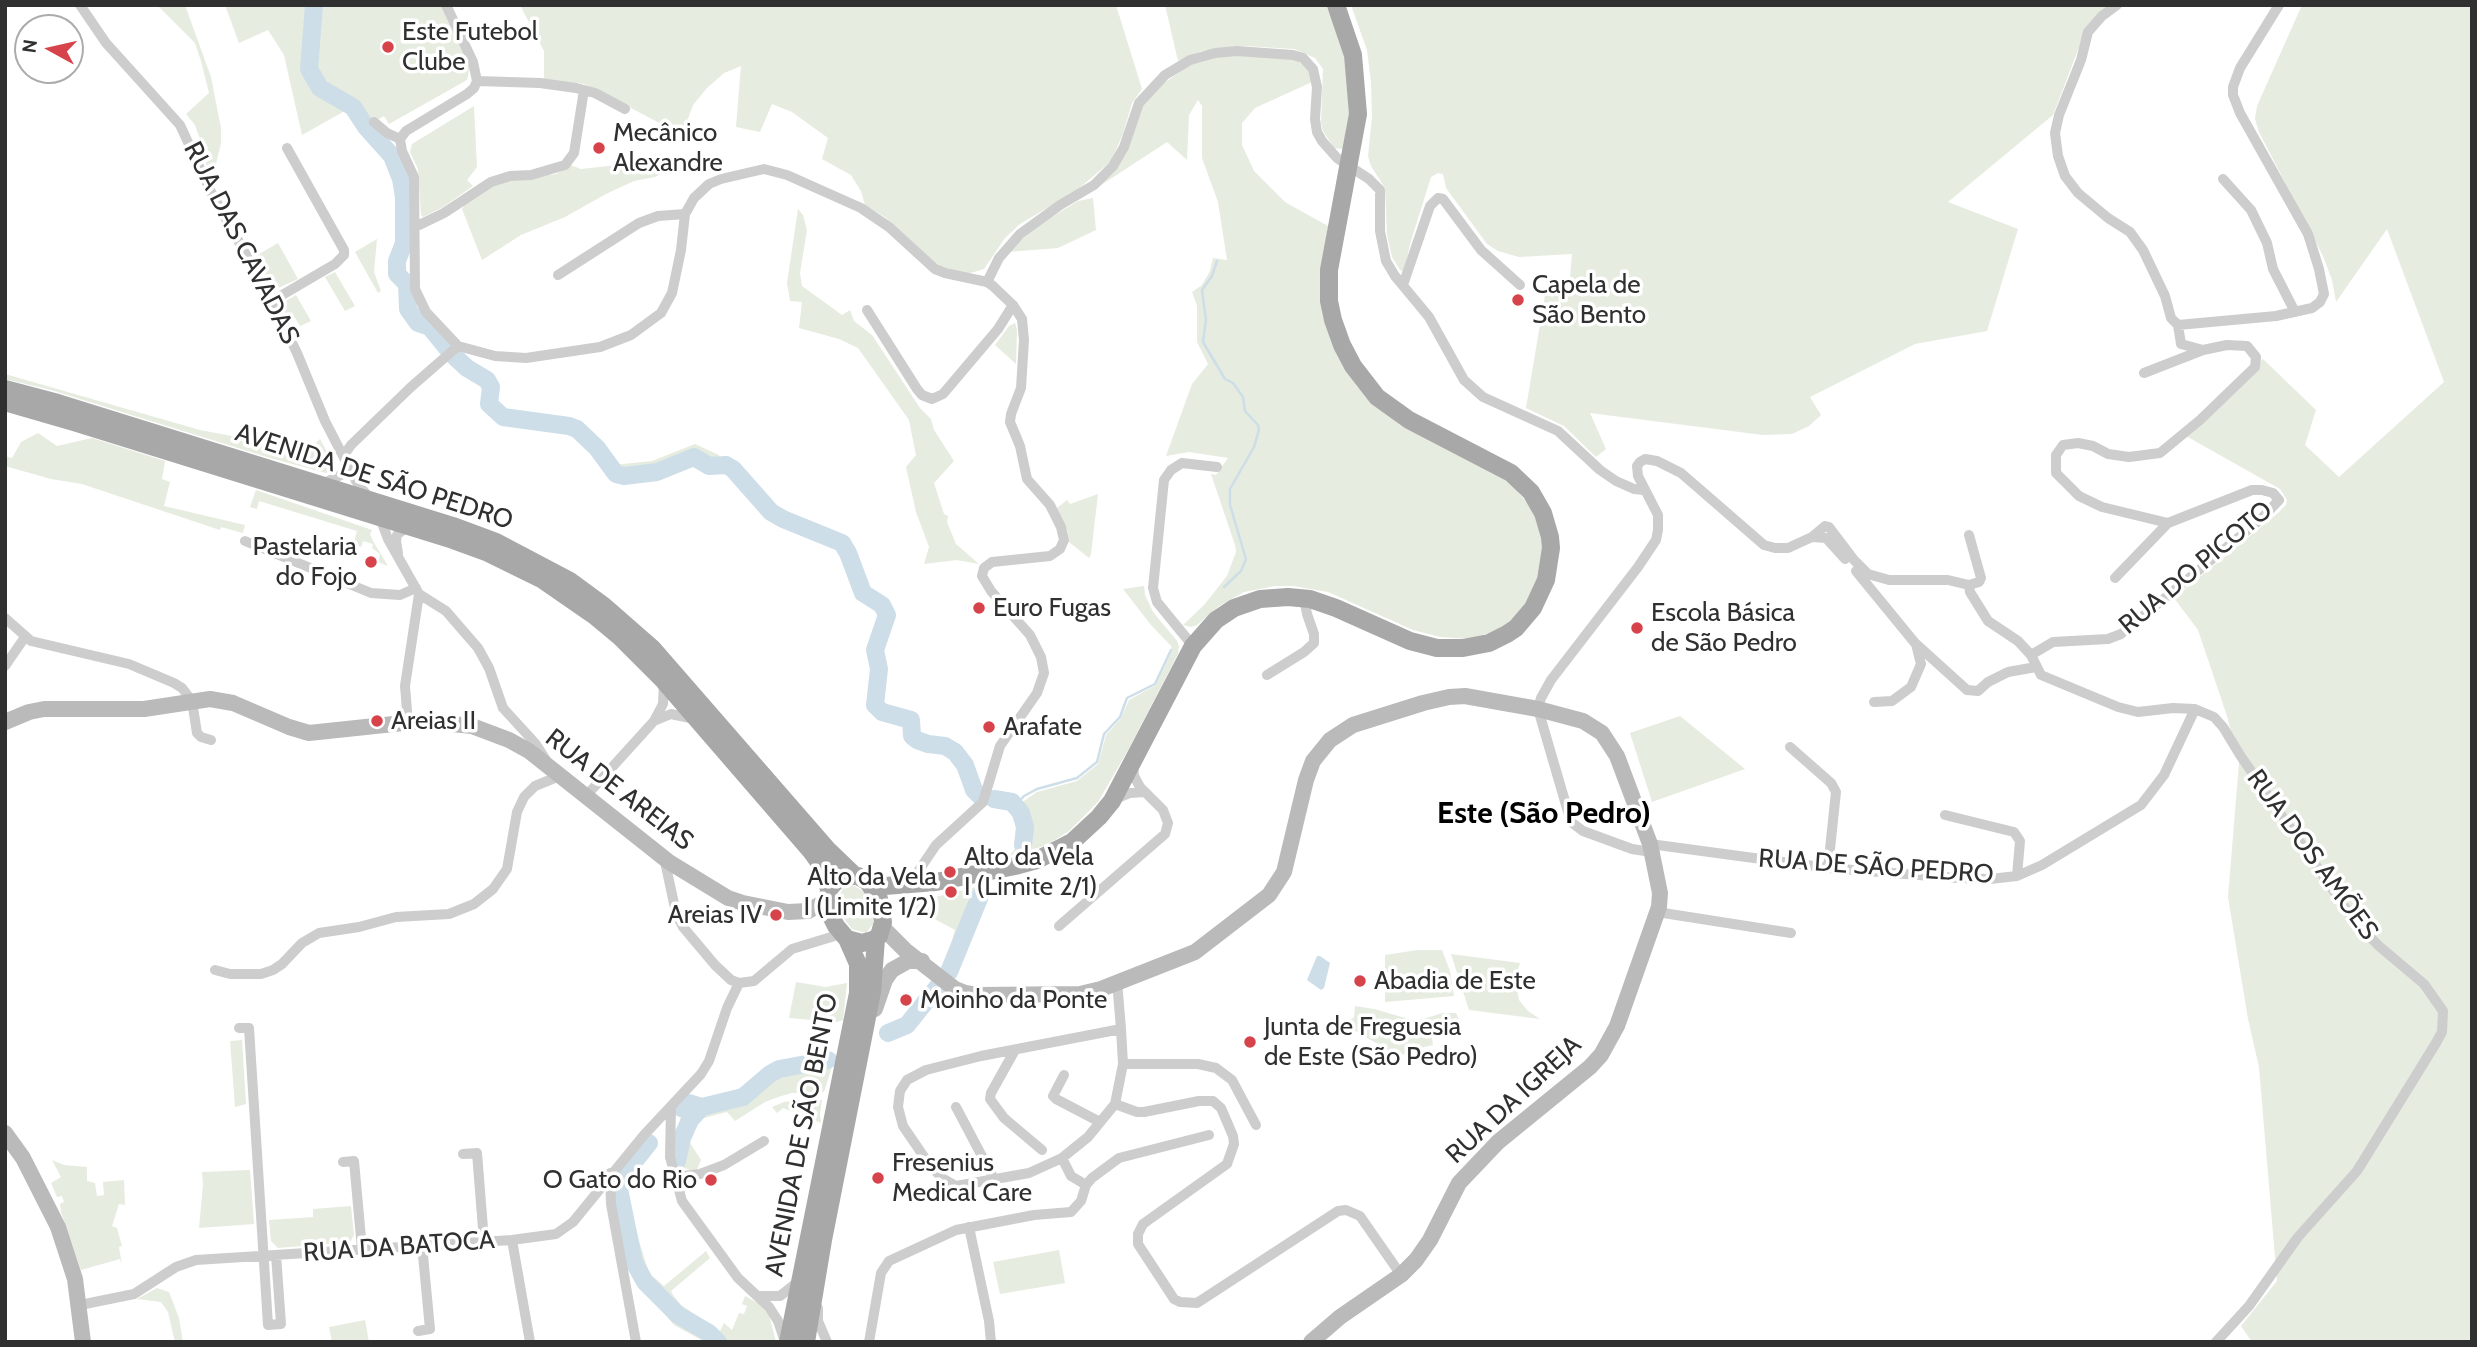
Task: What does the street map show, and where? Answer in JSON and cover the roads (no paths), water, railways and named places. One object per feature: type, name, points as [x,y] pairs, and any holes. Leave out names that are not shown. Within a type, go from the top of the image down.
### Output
[{"type":"main road","points":[[881,926],[872,887],[905,892],[936,882],[1015,866],[1057,851],[1072,842],[1099,817],[1129,778],[1193,646],[1216,620],[1234,608],[1260,599],[1304,598],[1336,608],[1410,641],[1437,648],[1463,648],[1489,643],[1516,628],[1533,608],[1540,594],[1550,558],[1550,537],[1543,513],[1531,492],[1493,463],[1392,409],[1365,383],[1342,345],[1329,301],[1328,285],[1335,229],[1358,114],[1355,68],[1350,43],[1336,5]]},
{"type":"main road","name":"AVENIDA DE SÃO PEDRO","points":[[5,389],[58,403],[318,485],[412,527],[486,552],[543,580],[570,597],[603,622],[664,681],[811,851],[824,872],[841,933]]},
{"type":"main road","name":"AVENIDA DE SÃO PEDRO","points":[[5,402],[373,509],[453,526],[496,542],[570,581],[604,606],[652,648],[815,835],[854,875],[872,887]]},
{"type":"main road","points":[[829,895],[841,877],[854,875]]},
{"type":"main road","points":[[841,933],[862,943],[881,926],[905,892]]},
{"type":"main road","name":"AVENIDA DE SÃO BENTO","points":[[806,1342],[823,1240],[872,992],[881,926]]},
{"type":"main road","name":"AVENIDA DE SÃO BENTO","points":[[787,1342],[858,993],[858,966],[841,933]]},
{"type":"street","name":"RUA DAS CAVADAS","points":[[80,5],[106,43],[180,125],[211,192],[272,301],[325,421],[418,591]]},
{"type":"street","points":[[446,5],[473,62],[477,80],[474,89],[406,131],[400,139],[402,151],[414,177],[414,276],[419,301],[441,330],[458,346],[495,356],[526,358],[600,347],[638,331],[661,313],[672,293],[680,260],[685,214],[694,198],[709,184],[754,170],[774,171],[861,208],[889,227],[935,269],[987,282],[1013,305],[1022,319],[1024,341],[1021,388],[1011,414],[1011,426],[1020,446],[1027,479],[1050,505],[1064,540],[1060,549],[1050,556],[992,562],[984,568],[982,576],[991,591],[1030,635],[1041,657],[1044,673],[1037,693],[1000,746],[983,802],[936,845],[905,892]]},
{"type":"street","points":[[2117,5],[2102,16],[2088,32],[2081,60],[2059,115],[2055,133],[2058,156],[2065,176],[2078,193],[2130,232],[2143,250],[2165,296],[2171,318],[2178,325],[2181,344],[2203,350]]},
{"type":"street","points":[[2178,325],[2295,312],[2312,308],[2320,302],[2324,294],[2308,234],[2235,103],[2233,87],[2239,68],[2279,5]]},
{"type":"street","points":[[987,282],[999,258],[1020,234],[1094,184],[1113,166],[1124,147],[1135,110],[1152,87],[1178,66],[1205,55],[1237,51],[1303,58],[1313,69],[1315,76],[1317,132],[1329,150],[1380,190],[1382,247],[1395,276],[1429,317],[1458,370],[1474,391],[1558,431],[1600,470],[1634,489],[1644,490]]},
{"type":"street","points":[[477,80],[540,83],[584,90],[625,109]]},
{"type":"street","points":[[415,227],[491,182],[510,176],[531,175],[565,165],[574,152],[584,90]]},
{"type":"street","points":[[374,122],[400,139]]},
{"type":"street","points":[[272,301],[335,264],[344,255],[343,244],[287,148]]},
{"type":"street","points":[[2223,179],[2252,211],[2267,243],[2273,269],[2295,312]]},
{"type":"street","points":[[1403,285],[1430,206],[1437,198],[1443,199],[1481,250],[1520,285]]},
{"type":"street","points":[[558,275],[639,223],[658,216],[685,214]]},
{"type":"street","points":[[867,310],[917,389],[922,395],[932,399],[943,394],[998,329],[1013,305]]},
{"type":"street","name":"RUA DO PICOTO","points":[[2031,655],[2053,642],[2108,639],[2122,634],[2261,519],[2279,500],[2273,494],[2252,490],[2168,523],[2102,507],[2079,496],[2056,473],[2056,455],[2063,445],[2078,443],[2093,446],[2108,454],[2129,457],[2160,453],[2200,420],[2255,367],[2256,357],[2247,346],[2227,345],[2203,350]]},
{"type":"street","points":[[318,485],[338,478],[344,472],[351,445],[458,346]]},
{"type":"street","points":[[2144,373],[2203,350]]},
{"type":"street","points":[[1538,709],[1551,680],[1656,540],[1658,515],[1638,476],[1637,466],[1645,459],[1657,461],[1681,473],[1764,545],[1788,548],[1812,537],[1825,526],[1829,527],[1854,560],[1868,573],[1889,580],[1948,580],[1969,585],[1979,582],[1981,578],[1969,536]]},
{"type":"street","points":[[1193,646],[1157,602],[1153,588],[1164,480],[1171,470],[1182,463],[1217,467]]},
{"type":"street","points":[[2115,578],[2168,523]]},
{"type":"street","points":[[398,556],[397,535],[412,527]]},
{"type":"street","points":[[1812,537],[1820,536],[1832,543],[1915,643],[1967,690],[1978,691],[1988,682],[2008,672],[2036,667]]},
{"type":"street","points":[[245,541],[371,593],[400,595],[418,591],[446,611],[478,649],[489,668],[503,708],[535,743],[548,763]]},
{"type":"street","points":[[1969,585],[1970,592],[1988,621],[2018,641],[2031,655],[2040,675],[2128,710],[2138,712],[2173,708],[2195,709]]},
{"type":"street","points":[[408,723],[405,686],[418,591]]},
{"type":"street","points":[[1267,675],[1314,643],[1304,598]]},
{"type":"street","points":[[5,618],[25,637],[39,643],[143,669],[174,683],[182,688],[192,701],[197,733],[211,740]]},
{"type":"street","points":[[5,666],[25,637]]},
{"type":"street","points":[[1874,702],[1892,701],[1911,688],[1922,664],[1915,643]]},
{"type":"street","points":[[586,796],[654,721],[663,704],[664,681]]},
{"type":"street","name":"RUA DA IGREJA","points":[[881,926],[886,944],[905,950],[956,989],[978,995],[1080,994],[1101,989],[1195,952],[1269,895],[1284,872],[1313,761],[1330,740],[1353,725],[1449,697],[1478,697],[1538,709],[1594,726],[1611,743],[1651,848],[1660,893],[1657,912],[1622,1015],[1601,1055],[1578,1079],[1513,1130],[1459,1183],[1423,1250],[1401,1275],[1340,1317],[1311,1342]]},
{"type":"street","name":"RUA DE AREIAS","points":[[5,722],[44,709],[144,709],[211,699],[233,703],[309,733],[438,721],[472,726],[509,740],[548,763],[664,857],[727,898],[743,904],[788,912],[841,933]]},
{"type":"street","name":"RUA DE SÃO PEDRO","points":[[1538,709],[1570,822],[1583,831],[1632,849],[1651,848],[1828,868],[1990,879],[2017,876],[2042,865],[2141,805],[2164,775],[2195,709]]},
{"type":"street","name":"RUA DOS AMÕES","points":[[2195,709],[2205,712],[2223,727],[2355,922],[2424,984],[2436,999],[2444,1022],[2436,1043],[2357,1171],[2292,1244],[2249,1306],[2216,1342]]},
{"type":"street","points":[[654,721],[671,714],[697,719]]},
{"type":"street","points":[[1790,747],[1831,783],[1836,792],[1828,868]]},
{"type":"street","points":[[215,970],[230,974],[261,974],[282,964],[302,943],[319,933],[359,927],[396,917],[450,914],[474,904],[494,889],[507,869],[517,812],[524,797],[535,786],[562,775]]},
{"type":"street","points":[[1059,926],[1166,834],[1168,824],[1163,810],[1129,778]]},
{"type":"street","points":[[1945,816],[2014,832],[2020,841],[2017,876]]},
{"type":"street","points":[[664,857],[676,913],[683,927],[731,980],[739,983],[760,978],[792,949],[841,933]]},
{"type":"street","name":"RUA DE AREIAS","points":[[788,912],[808,911],[829,895]]},
{"type":"street","points":[[1657,912],[1791,933]]},
{"type":"street","points":[[861,1051],[887,975],[901,963],[922,961]]},
{"type":"street","points":[[1117,982],[1124,1064],[1115,1104],[1088,1137],[1062,1158],[1030,1173],[956,1186],[942,1178],[929,1164],[903,1126],[898,1107],[900,1091],[907,1080],[926,1070],[1121,1029]]},
{"type":"street","name":"RUA DA BATOCA","points":[[80,1305],[134,1294],[188,1262],[512,1240],[556,1234],[573,1222],[610,1173],[692,1086],[709,1061],[727,1008],[739,983]]},
{"type":"street","points":[[239,1028],[249,1028],[268,1325],[281,1324],[276,1255]]},
{"type":"street","points":[[1015,1050],[991,1093],[990,1100],[1004,1118],[1042,1150]]},
{"type":"street","points":[[1124,1064],[1195,1064],[1216,1068],[1232,1080],[1256,1125]]},
{"type":"street","points":[[1064,1075],[1054,1096],[1056,1099],[1100,1122]]},
{"type":"street","points":[[1115,1104],[1144,1112],[1199,1101],[1213,1101],[1221,1108],[1233,1136],[1234,1144],[1227,1164],[1140,1228],[1139,1244],[1174,1299],[1197,1303],[1338,1211],[1346,1210],[1360,1216],[1401,1275]]},
{"type":"street","points":[[671,1107],[670,1157],[682,1201],[744,1286],[759,1296],[773,1314],[787,1342]]},
{"type":"street","points":[[956,1107],[994,1179]]},
{"type":"street","points":[[5,1133],[23,1158],[58,1227],[80,1305],[83,1342]]},
{"type":"street","points":[[869,1342],[881,1273],[889,1261],[925,1243],[969,1227],[1034,1215],[1071,1212],[1081,1201],[1086,1185],[1119,1158],[1209,1135]]},
{"type":"street","points":[[674,1177],[700,1174],[724,1165],[764,1141]]},
{"type":"street","points":[[463,1154],[478,1153],[484,1241]]},
{"type":"street","points":[[1062,1158],[1071,1176],[1086,1185]]},
{"type":"street","points":[[343,1162],[354,1161],[362,1249]]},
{"type":"street","points":[[610,1173],[611,1204],[636,1342]]},
{"type":"street","points":[[595,1195],[602,1196],[611,1204]]},
{"type":"street","points":[[969,1227],[991,1342]]},
{"type":"street","points":[[512,1240],[530,1342]]},
{"type":"street","points":[[418,1331],[430,1329],[422,1245]]},
{"type":"street","points":[[759,1296],[780,1296],[801,1279]]},
{"type":"street","points":[[816,1291],[818,1321],[827,1342]]},
{"type":"water","points":[[1317,956],[1330,963],[1324,988],[1321,990],[1307,980]]},
{"type":"waterway","points":[[314,5],[309,69],[320,88],[353,107],[366,127],[392,156],[401,179],[404,197],[404,243],[397,261],[397,274],[407,284],[408,309],[418,323],[430,327],[447,348]]},
{"type":"waterway","points":[[1217,261],[1212,276],[1202,290],[1206,320],[1203,342],[1225,379],[1233,383],[1243,397],[1245,411],[1258,425],[1259,430],[1254,447],[1230,489],[1230,505],[1246,559],[1241,571],[1224,587]]},
{"type":"waterway","points":[[455,357],[487,380],[491,387],[489,404],[503,417],[577,429],[597,448],[616,474],[624,476],[657,472],[694,457],[709,466],[726,465],[733,469],[771,512],[842,543],[863,593],[882,605],[887,615],[875,650],[879,669],[875,705],[882,712],[911,720],[912,736],[917,740],[945,746],[955,752],[965,765],[974,790],[980,796]]},
{"type":"waterway","points":[[1016,805],[1024,796],[1037,789],[1077,778],[1097,762],[1104,734],[1120,717],[1127,698],[1155,684],[1171,650]]},
{"type":"waterway","points":[[994,799],[1012,802],[1021,813],[1025,827],[1023,845]]},
{"type":"waterway","points":[[949,972],[980,896]]},
{"type":"waterway","points":[[888,1033],[907,1025],[939,985]]},
{"type":"waterway","points":[[677,1161],[682,1138],[690,1120],[702,1107],[743,1097],[779,1069],[828,1060]]},
{"type":"waterway","points":[[681,1108],[689,1103],[702,1107]]},
{"type":"waterway","points":[[649,1143],[622,1177],[619,1189],[634,1262],[645,1282],[678,1315],[709,1333],[718,1342]]},
{"type":"place","name":"Este Futebol Clube","points":[[388,47]]},
{"type":"place","name":"Mecânico Alexandre","points":[[599,148]]},
{"type":"place","name":"Capela de São Bento","points":[[1518,300]]},
{"type":"place","name":"Pastelaria do Fojo","points":[[371,562]]},
{"type":"place","name":"Euro Fugas","points":[[979,608]]},
{"type":"place","name":"Escola Básica de São Pedro","points":[[1637,628]]},
{"type":"place","name":"Areias II","points":[[377,721]]},
{"type":"place","name":"Arafate","points":[[989,727]]},
{"type":"place","name":"Alto da Vela I (Limite 2/1)","points":[[950,872]]},
{"type":"place","name":"Alto da Vela I (Limite 1/2)","points":[[951,892]]},
{"type":"place","name":"Areias IV","points":[[776,915]]},
{"type":"place","name":"Abadia de Este","points":[[1360,981]]},
{"type":"place","name":"Moinho da Ponte","points":[[906,1000]]},
{"type":"place","name":"Junta de Freguesia de Este (São Pedro)","points":[[1250,1042]]},
{"type":"place","name":"Fresenius Medical Care","points":[[878,1178]]},
{"type":"place","name":"O Gato do Rio","points":[[711,1180]]},
{"type":"district","name":"Este (São Pedro)","points":[[1544,814]]}]
